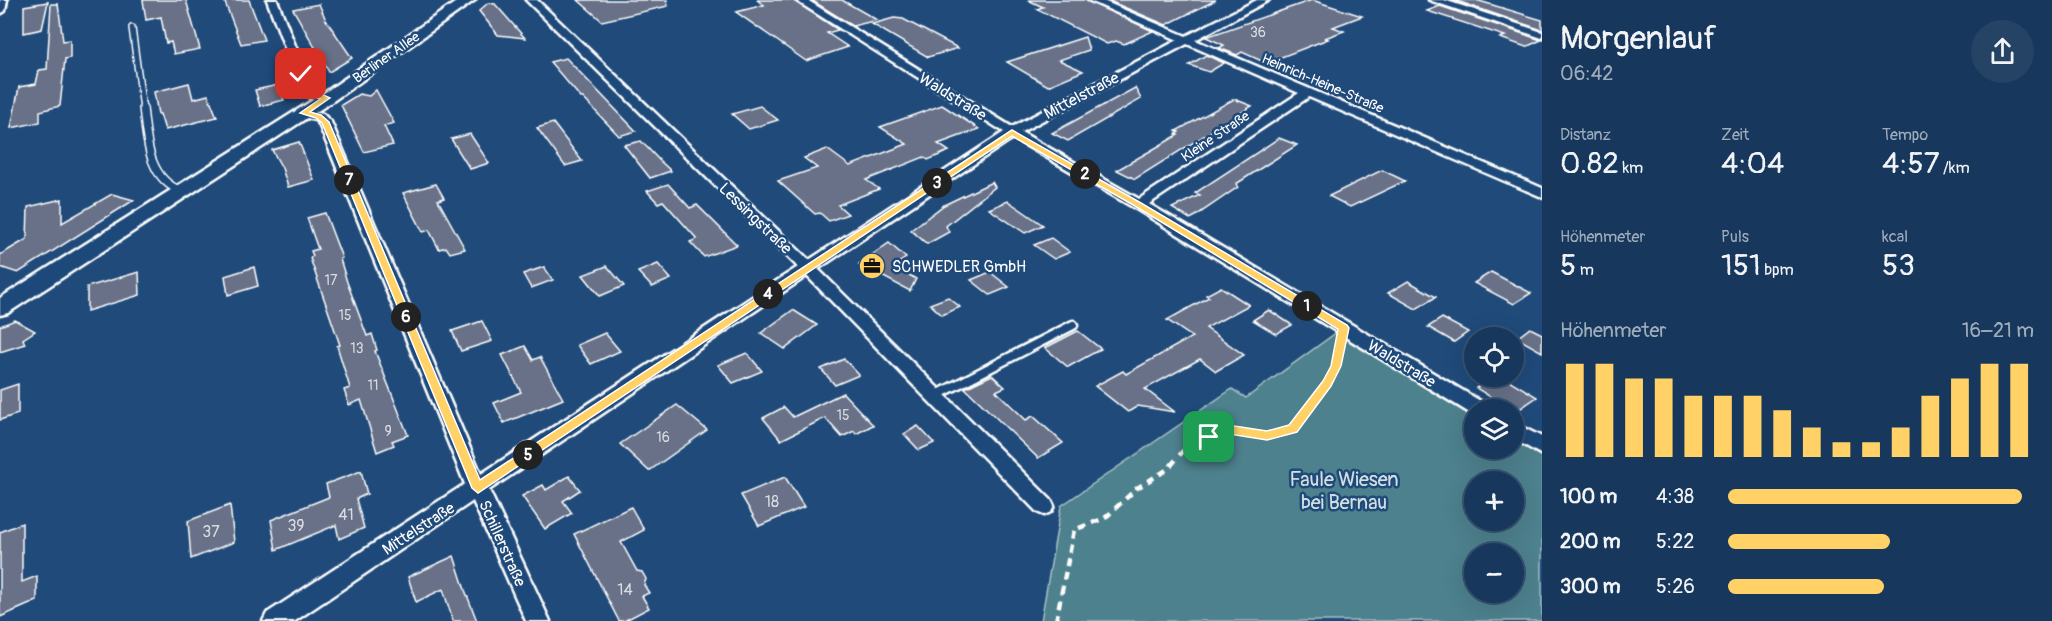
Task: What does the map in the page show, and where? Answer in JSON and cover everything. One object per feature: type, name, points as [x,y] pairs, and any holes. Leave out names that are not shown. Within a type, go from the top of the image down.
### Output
[{"type":"street","points":[[0,11],[2,0]]},
{"type":"street","points":[[272,0],[307,90],[315,96],[327,98]]},
{"type":"street","name":"Berliner Allee","points":[[0,308],[327,98],[468,0]]},
{"type":"street","name":"Lessingstraße","points":[[531,0],[808,268],[1044,506]]},
{"type":"street","name":"Waldstraße","points":[[800,0],[1012,132],[1138,204],[1464,400]]},
{"type":"street","name":"Heinrich-Heine-Straße","points":[[1093,0],[1542,193]]},
{"type":"street","name":"Mittelstraße","points":[[275,621],[1012,132],[1264,0]]},
{"type":"street","points":[[1434,0],[1542,35]]},
{"type":"street","name":"Kleine Straße","points":[[1138,204],[1308,92]]},
{"type":"street","name":"Schillerstraße","points":[[304,113],[319,117],[325,122],[478,488],[538,621]]},
{"type":"street","points":[[1524,436],[1542,447]]},
{"type":"lane","points":[[132,28],[148,149],[152,161],[170,188],[182,191]]},
{"type":"lane","points":[[935,396],[1073,325]]},
{"type":"path","points":[[1056,621],[1074,530],[1106,518],[1137,488],[1168,469],[1183,451],[1195,446],[1200,440],[1221,428],[1267,435],[1293,429],[1327,383],[1336,366],[1344,328]]},
{"type":"green space","name":"Faule Wiesen bei Bernau","points":[[1340,330],[1464,405],[1464,459],[1524,459],[1524,440],[1542,451],[1542,621],[1041,621],[1061,506],[1232,389],[1246,398]]},
{"type":"building","points":[[143,0],[186,0],[200,49],[174,54],[171,42],[166,43],[161,17],[146,20]]},
{"type":"building","points":[[224,0],[249,0],[264,40],[241,44]]},
{"type":"building","points":[[578,0],[667,0],[668,6],[602,21]]},
{"type":"building","points":[[757,0],[793,0],[838,30],[827,33],[848,47],[806,61],[736,12],[764,5]]},
{"type":"building","points":[[811,0],[842,0],[877,20],[853,26]]},
{"type":"building","points":[[1028,0],[1086,0],[1153,31],[1124,44],[1116,41],[1107,44],[1037,9],[1043,7]]},
{"type":"building","points":[[1107,0],[1216,0],[1166,25]]},
{"type":"building","points":[[1312,0],[1362,16],[1333,27],[1344,31],[1325,38],[1328,39],[1266,63],[1242,52],[1237,55],[1219,48],[1224,45],[1206,37]]},
{"type":"building","points":[[1454,0],[1476,0],[1542,20],[1542,30]]},
{"type":"building","points":[[48,2],[42,29],[24,33],[24,6]]},
{"type":"building","points":[[488,3],[495,4],[525,38],[498,35],[479,11]]},
{"type":"building","points":[[51,4],[58,4],[63,41],[70,40],[70,58],[65,59],[60,106],[40,111],[40,122],[11,128],[19,87],[36,84],[39,70],[47,69]]},
{"type":"building","points":[[319,4],[326,20],[352,58],[329,72],[293,9]]},
{"type":"building","points":[[1440,6],[1541,40],[1526,47],[1500,38],[1505,36],[1427,11]]},
{"type":"building","points":[[894,18],[903,19],[958,48],[928,57],[872,24]]},
{"type":"building","points":[[1085,37],[1089,50],[1059,60],[1083,71],[1048,86],[1007,62]]},
{"type":"building","points":[[1206,55],[1224,63],[1209,72],[1189,65]]},
{"type":"building","points":[[566,58],[636,131],[619,136],[581,98],[550,62]]},
{"type":"building","points":[[189,83],[193,99],[208,95],[217,117],[165,130],[160,114],[158,114],[154,92]]},
{"type":"building","points":[[278,85],[284,100],[260,106],[255,90]]},
{"type":"building","points":[[1135,88],[1141,99],[1068,141],[1052,133]]},
{"type":"building","points":[[376,90],[394,123],[384,126],[393,145],[364,152],[341,105],[359,94],[369,96]]},
{"type":"building","points":[[1234,99],[1252,106],[1135,179],[1117,170],[1178,135],[1176,134],[1179,132],[1176,131]]},
{"type":"building","points":[[942,105],[979,129],[938,144],[949,151],[928,160],[924,157],[866,180],[879,189],[838,205],[848,214],[829,221],[820,213],[815,214],[778,181],[817,168],[804,158],[827,149],[850,166],[907,144],[880,127]]},
{"type":"building","points":[[760,106],[778,120],[749,129],[732,114]]},
{"type":"building","points":[[553,123],[582,161],[565,166],[537,128]]},
{"type":"building","points":[[470,134],[489,163],[470,169],[451,139]]},
{"type":"building","points":[[1279,138],[1297,145],[1236,184],[1238,187],[1194,217],[1190,219],[1172,208],[1200,195],[1195,193]]},
{"type":"building","points":[[641,141],[671,171],[650,178],[624,145]]},
{"type":"building","points":[[299,142],[314,180],[288,187],[282,168],[272,150]]},
{"type":"building","points":[[1382,170],[1405,181],[1350,207],[1329,196]]},
{"type":"building","points":[[992,182],[995,187],[946,226],[949,232],[927,244],[911,230],[944,205]]},
{"type":"building","points":[[436,184],[444,198],[438,200],[465,249],[450,253],[446,247],[439,249],[429,230],[423,232],[403,193]]},
{"type":"building","points":[[668,184],[690,208],[697,205],[737,245],[704,257],[690,242],[697,239],[663,201],[658,203],[647,191]]},
{"type":"building","points":[[112,194],[134,200],[18,273],[0,267],[0,255],[27,239],[28,207],[62,199],[62,223]]},
{"type":"building","points":[[1008,201],[1043,225],[1025,233],[989,209]]},
{"type":"building","points":[[325,213],[367,336],[372,334],[377,350],[375,351],[408,435],[392,441],[394,445],[377,452],[361,400],[349,405],[344,390],[350,388],[337,346],[340,345],[310,258],[313,256],[311,251],[318,249],[307,218]]},
{"type":"building","points":[[1051,238],[1070,252],[1054,259],[1034,245]]},
{"type":"building","points":[[889,243],[906,258],[894,266],[916,279],[910,291],[859,264]]},
{"type":"building","points":[[658,264],[671,279],[652,287],[638,272]]},
{"type":"building","points":[[607,266],[624,286],[600,296],[583,275]]},
{"type":"building","points":[[254,267],[258,286],[228,295],[225,276]]},
{"type":"building","points":[[544,267],[553,280],[531,288],[523,274]]},
{"type":"building","points":[[139,272],[140,295],[87,311],[87,287]]},
{"type":"building","points":[[990,272],[1009,287],[990,295],[971,280]]},
{"type":"building","points":[[1491,272],[1531,293],[1514,304],[1474,283]]},
{"type":"building","points":[[1408,281],[1436,297],[1416,309],[1388,293]]},
{"type":"building","points":[[1221,287],[1249,305],[1206,328],[1244,355],[1216,371],[1200,359],[1145,389],[1175,412],[1138,406],[1128,412],[1095,386],[1123,371],[1126,374],[1192,337],[1167,320],[1209,297],[1206,295]]},
{"type":"building","points":[[948,297],[960,307],[942,315],[930,304]]},
{"type":"building","points":[[793,310],[817,325],[785,349],[761,333]]},
{"type":"building","points":[[1269,310],[1292,325],[1276,334],[1253,320]]},
{"type":"building","points":[[1442,318],[1464,330],[1464,335],[1454,342],[1428,327]]},
{"type":"building","points":[[15,320],[35,331],[23,339],[25,344],[0,352],[0,326]]},
{"type":"building","points":[[482,321],[492,341],[461,351],[452,331]]},
{"type":"building","points":[[1530,328],[1542,334],[1542,352],[1524,342],[1524,333]]},
{"type":"building","points":[[1078,331],[1101,349],[1068,367],[1045,348]]},
{"type":"building","points":[[605,333],[620,351],[591,364],[577,345]]},
{"type":"building","points":[[525,346],[533,360],[540,357],[563,399],[504,423],[494,403],[521,392],[502,355]]},
{"type":"building","points":[[747,353],[762,371],[733,383],[718,365]]},
{"type":"building","points":[[844,359],[859,375],[835,385],[821,369]]},
{"type":"building","points":[[992,375],[1005,387],[996,391],[1026,420],[1033,416],[1063,443],[1038,458],[965,388]]},
{"type":"building","points":[[18,384],[18,414],[0,420],[0,390]]},
{"type":"building","points":[[1520,387],[1537,397],[1524,406],[1524,399],[1494,399],[1476,388]]},
{"type":"building","points":[[843,393],[873,425],[856,434],[854,431],[842,437],[825,418],[781,440],[763,418],[784,407],[793,417]]},
{"type":"building","points":[[677,405],[707,430],[649,471],[620,444]]},
{"type":"building","points":[[918,426],[934,443],[919,450],[904,434]]},
{"type":"building","points":[[361,471],[367,494],[356,499],[364,528],[339,539],[336,525],[276,550],[271,520],[329,497],[326,484]]},
{"type":"building","points":[[569,476],[580,490],[563,501],[572,513],[545,529],[522,496],[543,485],[546,490]]},
{"type":"building","points":[[785,477],[804,507],[759,526],[741,495]]},
{"type":"building","points":[[230,505],[234,542],[191,559],[188,521]]},
{"type":"building","points":[[631,507],[644,530],[621,542],[637,571],[642,572],[646,579],[644,585],[649,593],[642,596],[649,608],[624,621],[619,621],[574,534]]},
{"type":"building","points":[[22,523],[22,582],[37,576],[37,601],[0,617],[0,532]]},
{"type":"building","points":[[454,556],[477,621],[453,621],[443,589],[416,602],[408,577]]},
{"type":"place","name":"SCHWEDLER GmbH","points":[[872,266]]},
{"type":"route","points":[[301,74],[307,90],[315,96],[327,98],[304,113],[319,117],[325,122],[478,488],[1012,132],[1138,204],[1344,328],[1336,366],[1327,383],[1293,429],[1267,435],[1221,428],[1209,437]]}]
